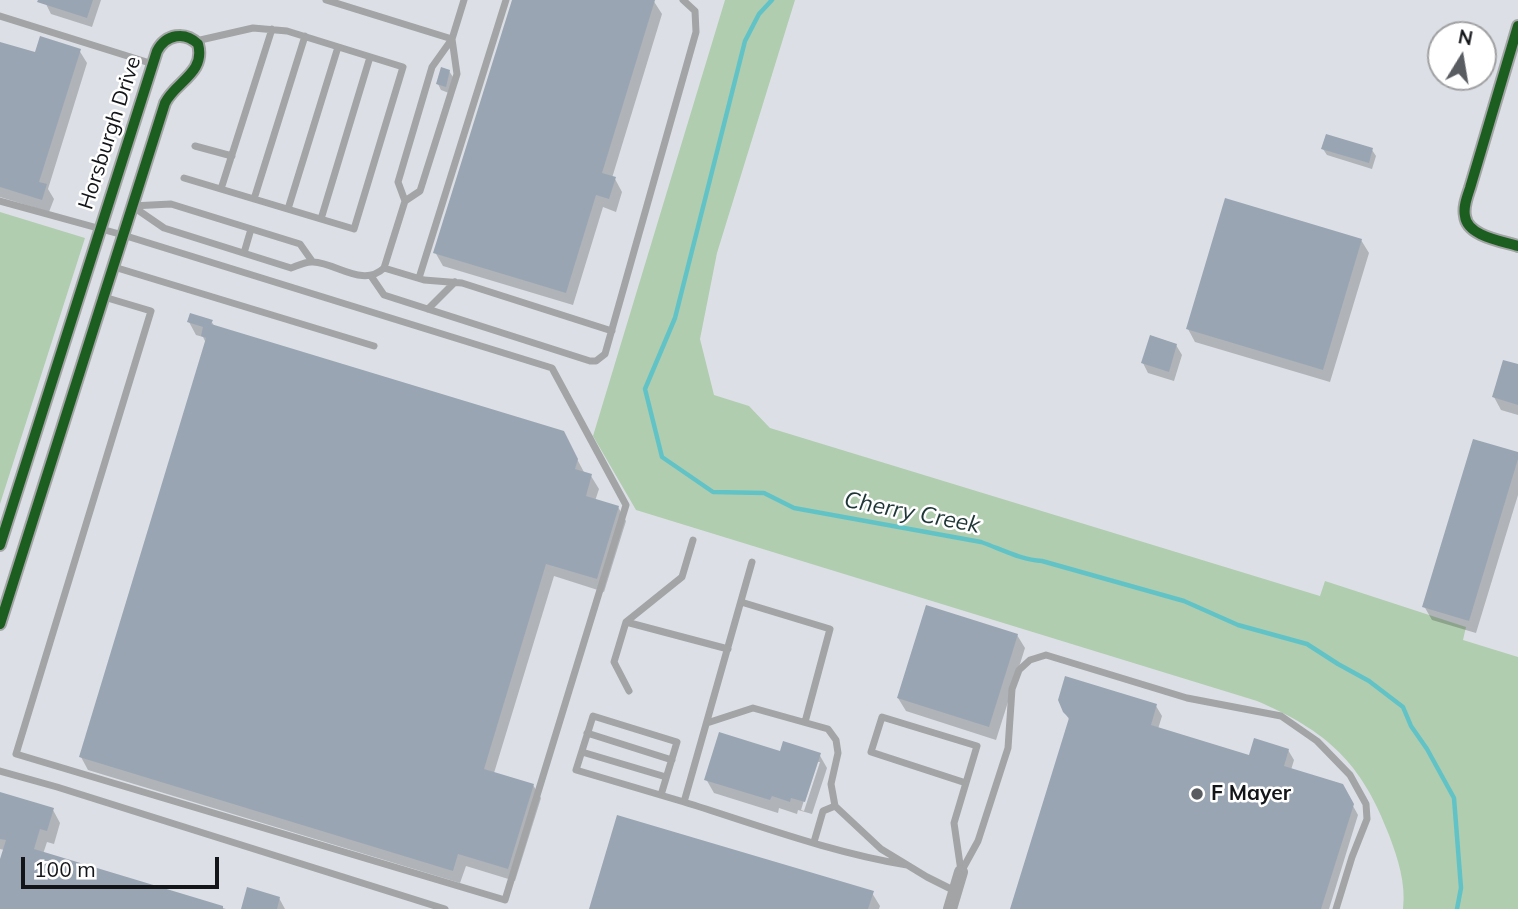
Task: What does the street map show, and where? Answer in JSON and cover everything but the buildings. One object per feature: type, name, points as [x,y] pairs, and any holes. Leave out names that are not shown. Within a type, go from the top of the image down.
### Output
[{"type":"street","points":[[1518,26],[1464,213],[1470,228],[1518,246]]},
{"type":"street","name":"Horsburgh Drive","points":[[0,624],[166,99],[197,67],[200,50],[189,37],[171,36],[160,44],[1,535]]},
{"type":"street","points":[[109,200],[132,206]]},
{"type":"street","points":[[950,909],[961,872]]},
{"type":"lane","points":[[326,0],[452,39]]},
{"type":"lane","points":[[132,206],[164,228],[291,268],[312,261],[370,276],[384,268],[405,201],[398,182],[432,67],[452,39],[464,0]]},
{"type":"lane","points":[[419,278],[506,0]]},
{"type":"lane","points":[[370,276],[384,295],[590,361],[605,354],[696,32],[695,11],[684,0]]},
{"type":"lane","points":[[0,16],[153,64]]},
{"type":"lane","points":[[184,178],[354,229],[403,67],[288,31],[272,29],[253,28],[195,41]]},
{"type":"lane","points":[[221,189],[272,29]]},
{"type":"lane","points":[[254,199],[305,36]]},
{"type":"lane","points":[[405,201],[421,191],[457,74],[452,39]]},
{"type":"lane","points":[[288,209],[338,47]]},
{"type":"lane","points":[[321,219],[370,57]]},
{"type":"lane","points":[[195,146],[232,156]]},
{"type":"lane","points":[[0,201],[123,235],[552,369],[626,505],[505,900],[16,754],[150,311],[103,297]]},
{"type":"lane","points":[[132,206],[171,204],[300,244],[312,261]]},
{"type":"lane","points":[[244,253],[251,229]]},
{"type":"lane","points":[[113,266],[373,346]]},
{"type":"lane","points":[[384,268],[419,278],[456,282],[612,331]]},
{"type":"lane","points":[[428,309],[456,282]]},
{"type":"lane","points":[[629,691],[614,662],[626,622],[682,577],[693,540]]},
{"type":"lane","points":[[684,802],[752,562]]},
{"type":"lane","points":[[741,602],[830,629],[805,722]]},
{"type":"lane","points":[[626,622],[728,649]]},
{"type":"lane","points":[[961,872],[978,841],[1008,748],[1013,689],[1019,670],[1030,660],[1046,655],[1187,698],[1281,716],[1317,741],[1350,775],[1366,804],[1367,819],[1336,909]]},
{"type":"lane","points":[[707,723],[753,708],[828,729],[836,740],[838,753],[831,784],[835,806],[881,849],[956,891]]},
{"type":"lane","points":[[661,795],[677,742],[593,716],[576,770],[814,842],[882,861],[908,865]]},
{"type":"lane","points":[[961,872],[954,823],[966,783],[977,746],[882,717],[871,752],[966,783]]},
{"type":"lane","points":[[587,733],[672,760]]},
{"type":"lane","points":[[582,752],[666,777]]},
{"type":"lane","points":[[0,771],[445,909]]},
{"type":"lane","points":[[814,842],[823,811],[835,806]]},
{"type":"green space","points":[[725,0],[795,0],[717,253],[700,339],[714,395],[749,406],[770,428],[1320,596],[1325,581],[1466,627],[1463,640],[1518,657],[1518,909],[1403,909],[1398,862],[1367,788],[1339,752],[1303,724],[1282,712],[1257,701],[636,510],[593,436]]},
{"type":"green space","points":[[0,212],[85,238],[0,504]]},
{"type":"waterway","name":"Cherry Creek","points":[[772,0],[759,14],[745,41],[675,318],[645,389],[662,457],[713,492],[764,493],[794,508],[981,542],[1019,556],[1184,601],[1238,625],[1307,644],[1369,681],[1403,707],[1411,726],[1427,749],[1454,798],[1461,888],[1457,909]]},
{"type":"cycle path","points":[[1518,26],[1465,209],[1467,223],[1478,233],[1518,246]]},
{"type":"cycle path","points":[[0,545],[157,51],[170,38],[187,37],[198,44],[198,62],[165,103],[0,624]]},
{"type":"place","name":"F Mayer","points":[[1197,794]]}]
